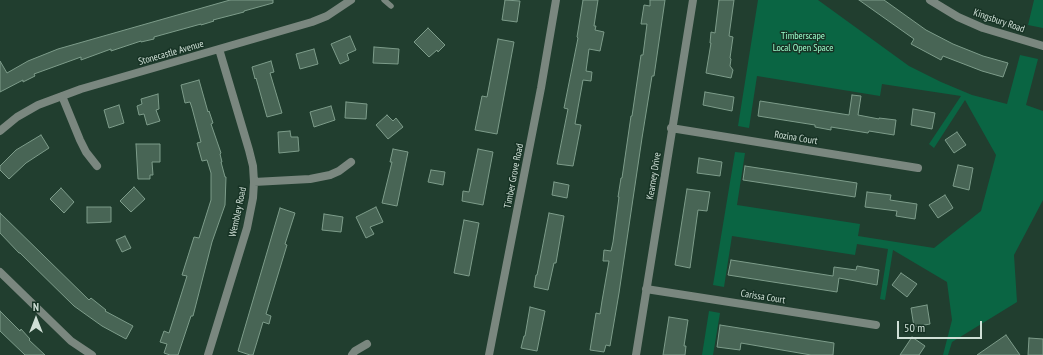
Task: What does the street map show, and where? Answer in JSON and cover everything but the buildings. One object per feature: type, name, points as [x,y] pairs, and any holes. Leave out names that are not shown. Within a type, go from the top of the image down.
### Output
[{"type":"street","name":"Stonecastle Avenue","points":[[0,131],[17,117],[38,105],[62,96],[81,89],[312,22],[327,16],[350,0]]},
{"type":"street","name":"Timber Grove Road","points":[[489,355],[541,88],[556,0]]},
{"type":"street","name":"Kearney Drive","points":[[636,355],[692,0]]},
{"type":"street","name":"Kingsbury Road","points":[[930,0],[958,17],[983,28],[1043,46]]},
{"type":"street","name":"Wembley Road","points":[[208,355],[247,228],[253,198],[254,182],[253,166],[249,150],[219,49]]},
{"type":"street","points":[[62,96],[80,140],[86,152],[97,166]]},
{"type":"street","name":"Rozina Court","points":[[671,128],[918,168]]},
{"type":"street","points":[[254,182],[310,179],[330,175],[339,171],[351,162]]},
{"type":"street","points":[[0,272],[71,341],[92,355]]},
{"type":"street","name":"Carissa Court","points":[[646,289],[876,325]]},
{"type":"street","points":[[352,355],[355,351],[367,344]]},
{"type":"lane","points":[[384,0],[391,6]]},
{"type":"green space","name":"Timberscape Local Open Space","points":[[758,0],[818,0],[909,66],[972,95],[1007,104],[1020,55],[1038,59],[1026,105],[1043,111],[1043,200],[1014,255],[1017,302],[952,342],[948,355],[943,355],[952,320],[947,282],[893,250],[885,300],[880,299],[888,249],[857,244],[855,255],[732,236],[724,287],[713,285],[735,152],[745,153],[737,205],[860,224],[858,236],[934,248],[981,211],[996,155],[965,100],[934,148],[929,144],[961,96],[882,84],[880,96],[757,76],[749,128],[738,126]]},
{"type":"green space","points":[[1034,0],[1043,0],[1043,28],[1028,25]]},
{"type":"green space","points":[[709,311],[720,313],[713,355],[702,355]]}]
